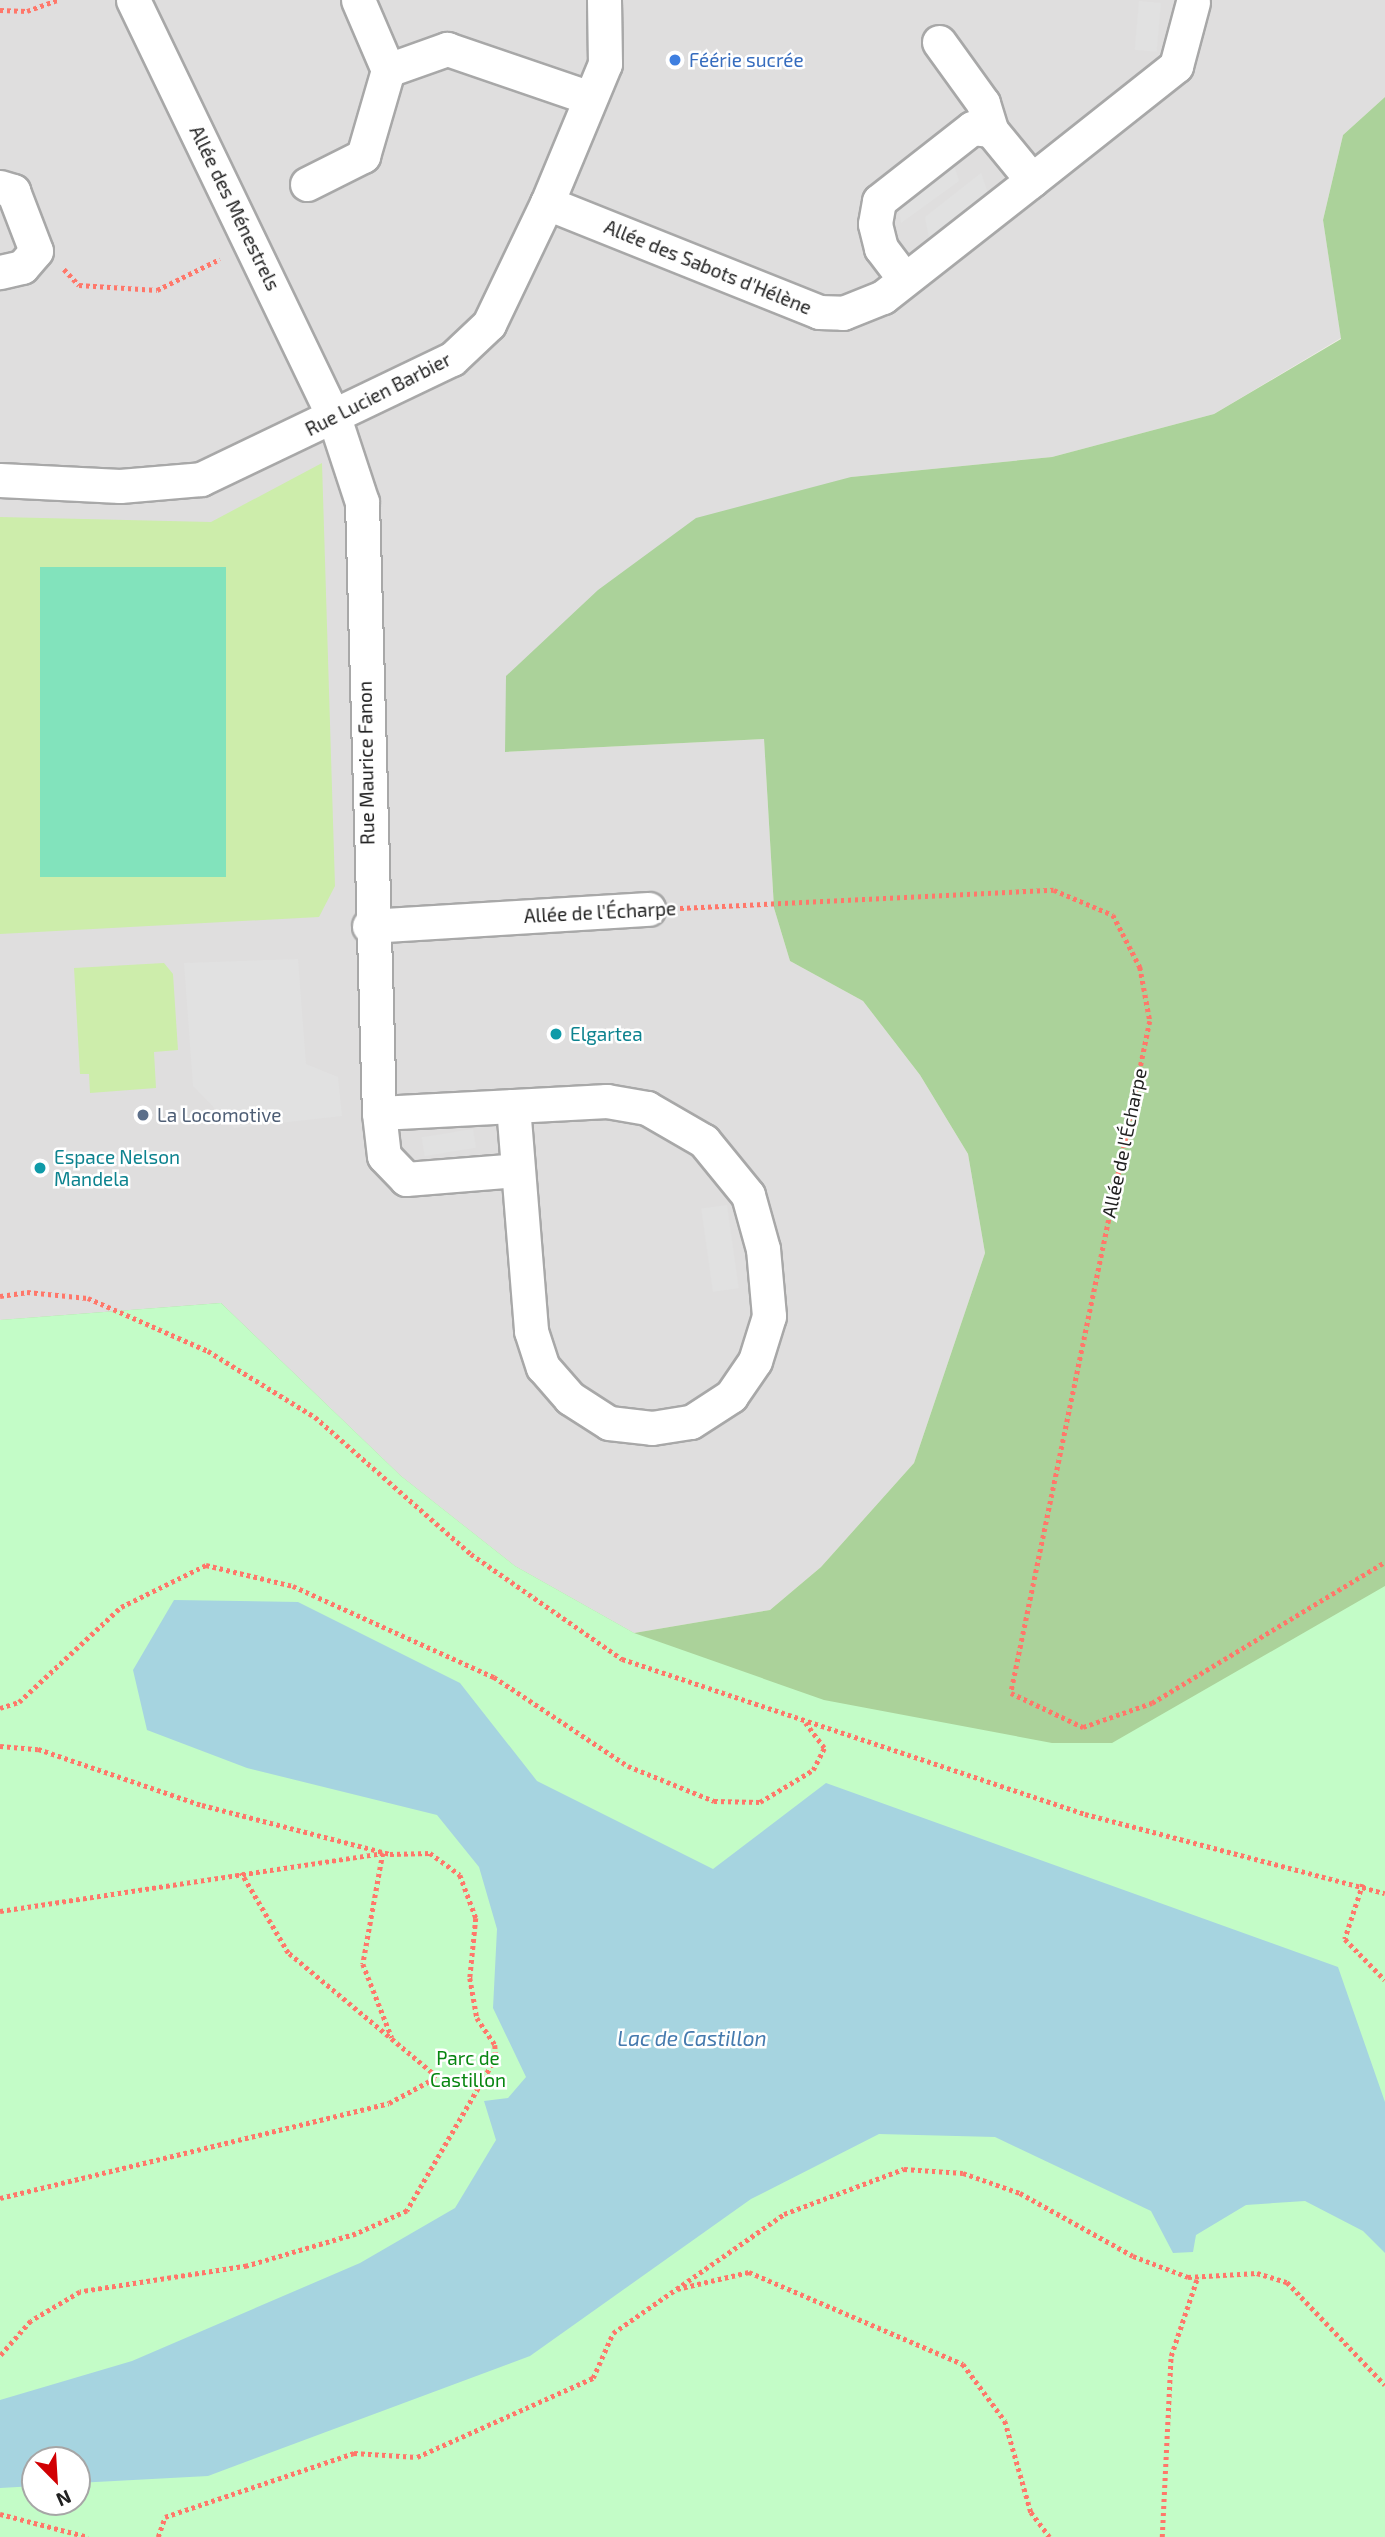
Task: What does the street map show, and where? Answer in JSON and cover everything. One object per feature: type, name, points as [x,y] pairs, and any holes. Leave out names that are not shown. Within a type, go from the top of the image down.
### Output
[{"type":"street","name":"Allée des Ménestrels","points":[[133,0],[334,417]]},
{"type":"street","points":[[307,184],[363,156],[388,70],[358,0]]},
{"type":"street","name":"Rue Lucien Barbier","points":[[0,480],[120,486],[201,479],[452,359],[489,324],[547,203],[605,64],[604,0]]},
{"type":"street","name":"Allée des Sabots d'Hélène","points":[[547,203],[819,312],[862,310],[1176,66],[1193,2]]},
{"type":"street","points":[[939,42],[983,103],[991,130],[1032,180]]},
{"type":"street","points":[[388,70],[447,49],[590,98]]},
{"type":"street","points":[[905,279],[881,248],[875,224],[879,201],[972,128],[991,130]]},
{"type":"street","points":[[0,187],[13,191],[35,237],[31,259],[0,272]]},
{"type":"street","name":"Rue Maurice Fanon","points":[[334,417],[362,502],[369,926],[379,1113],[384,1156],[406,1179],[517,1170]]},
{"type":"street","name":"Allée de l'Écharpe","points":[[369,926],[648,909]]},
{"type":"street","points":[[379,1113],[607,1101],[647,1108],[704,1142],[748,1195],[763,1249],[769,1316],[755,1362],[731,1396],[691,1422],[652,1428],[609,1423],[570,1398],[544,1367],[531,1331],[513,1106]]},
{"type":"path","points":[[0,10],[27,11],[57,0]]},
{"type":"path","points":[[35,237],[79,285],[157,290],[224,257]]},
{"type":"path","name":"Allée de l'Écharpe","points":[[648,909],[1054,890],[1113,915],[1140,967],[1150,1021],[1011,1693],[1083,1727],[1152,1703],[1385,1562]]},
{"type":"path","points":[[0,1296],[27,1292],[88,1298],[208,1351],[315,1417],[471,1553],[622,1659],[1085,1814],[1363,1884],[1385,1893]]},
{"type":"path","points":[[0,1708],[19,1702],[121,1607],[206,1565],[293,1586],[494,1678],[628,1766],[713,1801],[760,1801],[813,1770],[824,1748],[804,1722]]},
{"type":"path","points":[[0,1746],[38,1749],[202,1805],[383,1853]]},
{"type":"path","points":[[383,1853],[363,1964],[393,2039]]},
{"type":"path","points":[[0,1911],[241,1872],[383,1853],[430,1853],[460,1875],[476,1918],[470,1978],[477,2018],[495,2045],[496,2067],[407,2211],[356,2234],[247,2266],[80,2292],[31,2321],[0,2356]]},
{"type":"path","points":[[0,2198],[389,2104],[437,2077],[288,1952],[241,1872]]},
{"type":"path","points":[[1363,1884],[1345,1939],[1385,1980]]},
{"type":"path","points":[[158,2537],[165,2517],[354,2453],[417,2457],[593,2378],[612,2333],[784,2214],[905,2169],[963,2173],[1020,2193],[1133,2256],[1198,2276],[1257,2273],[1287,2281],[1385,2385]]},
{"type":"path","points":[[672,2290],[749,2272],[963,2364],[1004,2421],[1031,2512],[1050,2537]]},
{"type":"path","points":[[1162,2537],[1171,2356],[1198,2276]]},
{"type":"path","points":[[0,2514],[88,2537]]},
{"type":"shaded area","points":[[0,0],[1385,0],[1385,97],[1343,135],[1323,220],[1341,338],[1214,414],[1052,457],[851,477],[505,752],[764,739],[774,908],[790,961],[863,1001],[920,1075],[968,1154],[985,1253],[914,1463],[821,1567],[770,1610],[634,1633],[515,1566],[401,1476],[221,1304],[0,1320]]},
{"type":"shaded area","points":[[1139,1],[1161,3],[1157,52],[1135,50]]},
{"type":"shaded area","points":[[953,163],[959,181],[901,223],[898,203]]},
{"type":"shaded area","points":[[981,173],[990,199],[930,243],[925,217]]},
{"type":"shaded area","points":[[298,959],[306,1064],[338,1077],[342,1116],[234,1128],[193,1086],[184,963]]},
{"type":"shaded area","points":[[473,1129],[476,1148],[425,1156],[422,1137]]},
{"type":"shaded area","points":[[727,1205],[739,1288],[713,1292],[701,1209]]},
{"type":"green space","points":[[1385,97],[1385,2102],[0,1320],[221,1303],[401,1476],[515,1566],[634,1633],[770,1610],[821,1567],[914,1463],[985,1253],[968,1154],[920,1075],[863,1001],[790,961],[774,908],[764,739],[505,752],[506,676],[598,590],[696,518],[851,477],[1052,457],[1214,414],[1341,339],[1323,220],[1343,135]]},
{"type":"green space","points":[[322,463],[335,886],[319,917],[0,934],[0,517],[211,522]]},
{"type":"green space","points":[[40,567],[226,567],[226,877],[40,877]]},
{"type":"green space","points":[[164,963],[173,974],[178,1050],[154,1052],[156,1088],[90,1093],[89,1074],[80,1074],[74,968]]},
{"type":"green space","name":"Parc de Castillon","points":[[221,1303],[401,1476],[515,1566],[634,1633],[824,1700],[1052,1743],[1112,1743],[1385,1586],[1385,2537],[0,2537],[0,1320]]},
{"type":"water","name":"Lac de Castillon","points":[[174,1600],[298,1602],[460,1683],[537,1781],[713,1869],[826,1783],[1338,1967],[1385,2102],[1385,2253],[1363,2231],[1305,2201],[1246,2205],[1196,2235],[1193,2252],[1173,2253],[1151,2211],[995,2137],[879,2134],[751,2199],[530,2356],[208,2476],[91,2482],[91,2446],[21,2446],[21,2487],[0,2488],[0,2400],[132,2361],[360,2263],[455,2208],[496,2140],[484,2101],[508,2098],[526,2077],[493,2008],[497,1929],[479,1867],[437,1815],[247,1768],[147,1730],[133,1670]]},
{"type":"place","name":"Féérie sucrée","points":[[675,60]]},
{"type":"place","name":"Elgartea","points":[[556,1034]]},
{"type":"place","name":"La Locomotive","points":[[143,1115]]},
{"type":"place","name":"Espace Nelson Mandela","points":[[40,1168]]}]
